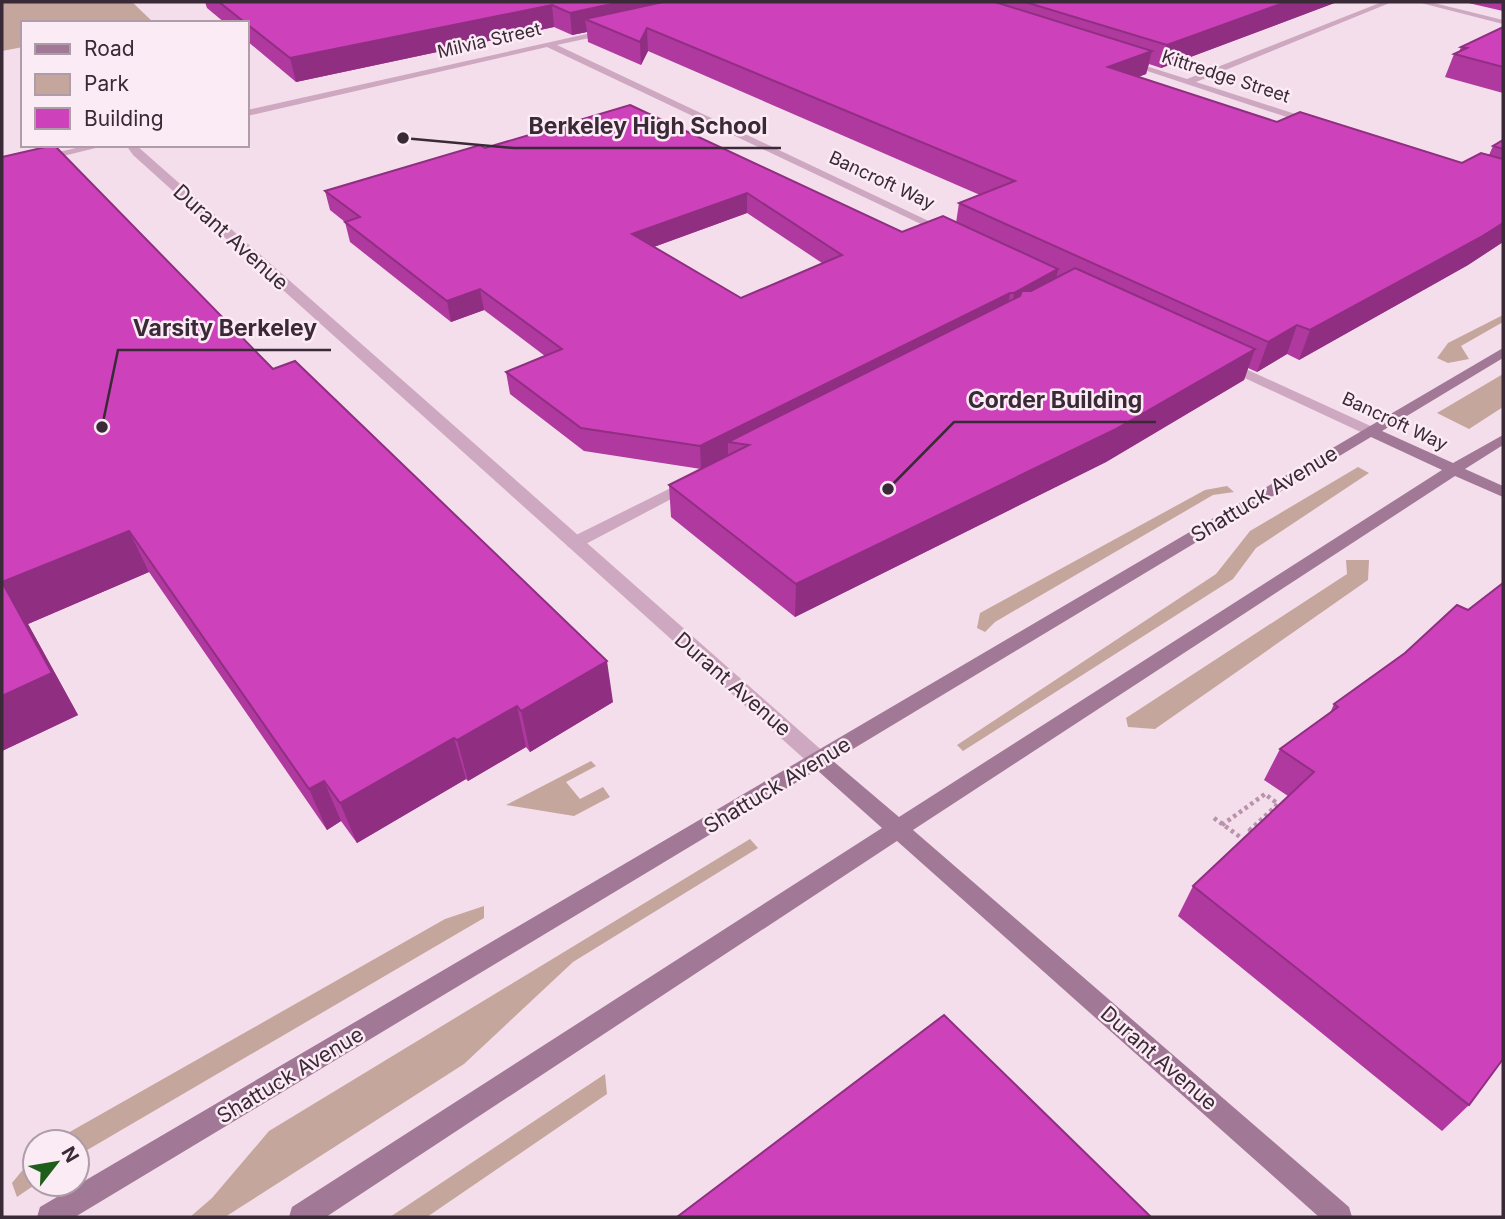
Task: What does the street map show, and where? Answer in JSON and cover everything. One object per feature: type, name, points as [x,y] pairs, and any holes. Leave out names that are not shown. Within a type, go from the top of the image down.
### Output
[{"type":"main road","name":"Shattuck Avenue","points":[[50,1217],[1503,352]]},
{"type":"main road","name":"Bancroft Way","points":[[1370,431],[1503,492]]},
{"type":"main road","points":[[302,1217],[1503,439]]},
{"type":"main road","name":"Durant Avenue","points":[[819,760],[1339,1217]]},
{"type":"street","points":[[1188,82],[1388,2]]},
{"type":"street","points":[[1421,2],[1503,22]]},
{"type":"street","name":"Milvia Street","points":[[248,113],[625,28]]},
{"type":"street","name":"Bancroft Way","points":[[549,45],[958,238]]},
{"type":"street","name":"Kittredge Street","points":[[1112,57],[1320,124]]},
{"type":"street","points":[[2,168],[94,147]]},
{"type":"street","name":"Durant Avenue","points":[[132,147],[819,760]]},
{"type":"street","name":"Bancroft Way","points":[[1218,360],[1370,431]]},
{"type":"street","points":[[573,543],[701,478]]},
{"type":"path","points":[[1222,825],[1265,794],[1278,804],[1251,830],[1262,838]]},
{"type":"path","points":[[1214,818],[1253,846]]},
{"type":"green space","points":[[2,2],[132,2],[152,21],[21,21],[21,47],[2,51]]},
{"type":"green space","points":[[1503,315],[1503,322],[1461,346],[1469,359],[1448,363],[1437,358],[1448,343]]},
{"type":"green space","points":[[1503,374],[1503,407],[1469,429],[1437,413]]},
{"type":"green space","points":[[1358,467],[1369,473],[1256,548],[1233,579],[963,751],[957,745],[1216,574],[1250,531]]},
{"type":"green space","points":[[1227,486],[1234,492],[1213,495],[995,622],[985,632],[977,628],[980,613],[1205,490]]},
{"type":"green space","points":[[1346,560],[1369,560],[1368,580],[1155,729],[1128,727],[1126,718],[1347,574]]},
{"type":"green space","points":[[591,761],[596,766],[566,782],[580,799],[603,787],[610,797],[574,816],[506,805]]},
{"type":"green space","points":[[750,839],[758,848],[573,962],[464,1064],[225,1217],[190,1217],[212,1198],[269,1131]]},
{"type":"green space","points":[[484,906],[484,918],[91,1148],[91,1128],[77,1128],[445,919]]},
{"type":"green space","points":[[605,1074],[607,1094],[427,1217],[390,1217]]},
{"type":"green space","points":[[21,1172],[21,1194],[17,1197],[12,1183]]},
{"type":"building","points":[[219,2],[621,2],[570,13],[552,5],[290,58],[248,25],[248,21],[243,21]]},
{"type":"building","points":[[663,2],[995,2],[1152,51],[1108,67],[1277,122],[1300,112],[1462,163],[1481,153],[1503,159],[1503,223],[1310,330],[1297,325],[1268,342],[959,203],[1015,181],[647,28],[640,42],[585,19]]},
{"type":"building","points":[[1025,2],[1286,2],[1167,45]]},
{"type":"building","points":[[1503,27],[1503,67],[1454,54],[1467,48],[1461,47]]},
{"type":"building","points":[[630,105],[902,232],[943,216],[1058,269],[700,446],[581,428],[506,372],[562,349],[480,289],[447,301],[345,222],[360,217],[325,191],[480,145],[485,148]],"holes":[[[747,193],[842,255],[741,298],[632,234]]]},
{"type":"building","points":[[1503,140],[1503,149],[1493,146]]},
{"type":"building","points":[[56,147],[273,369],[295,361],[607,661],[521,711],[517,706],[457,740],[454,738],[340,803],[324,781],[309,789],[129,531],[2,582],[2,157]]},
{"type":"building","points":[[1075,268],[1255,349],[1114,430],[796,584],[669,485],[749,445],[728,442],[1020,296],[1022,291],[1031,291]]},
{"type":"building","points":[[2,582],[52,673],[2,696]]},
{"type":"building","points":[[1503,583],[1503,1059],[1469,1105],[1193,886],[1314,772],[1280,749],[1338,707],[1334,704],[1405,653],[1457,605],[1468,610]]},
{"type":"building","points":[[944,1015],[1151,1217],[677,1217]]},
{"type":"place","name":"Berkeley High School","points":[[403,138]]},
{"type":"place","name":"Varsity Berkeley","points":[[102,427]]},
{"type":"place","name":"Corder Building","points":[[888,489]]}]
